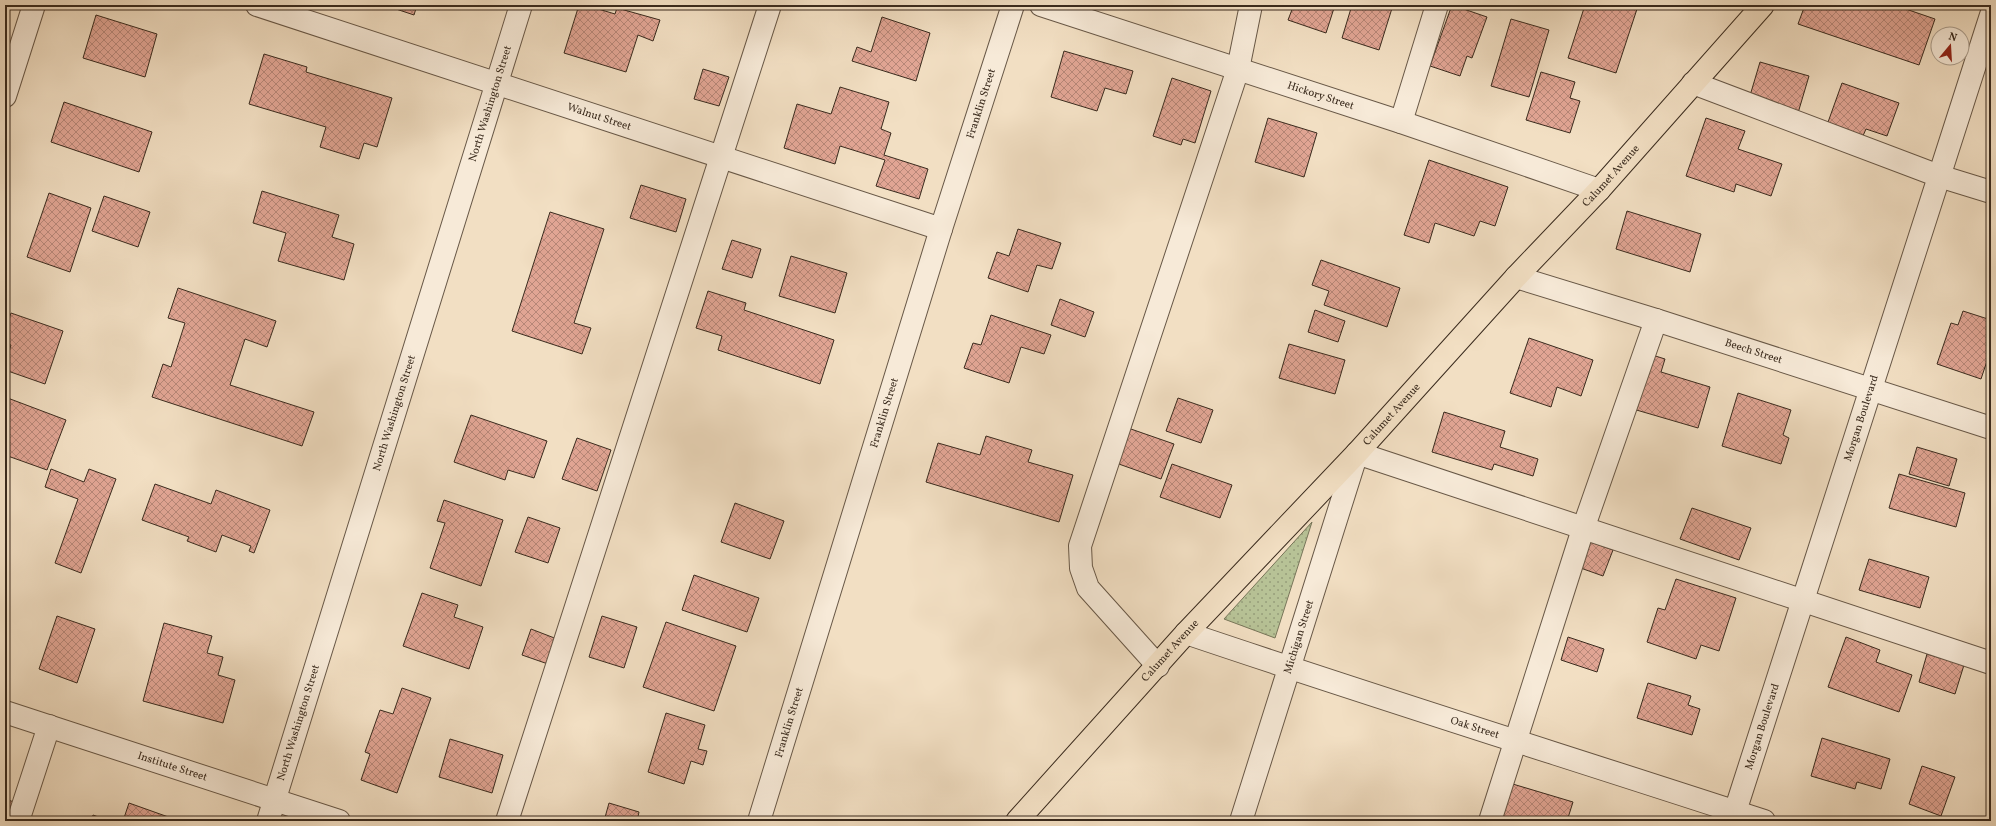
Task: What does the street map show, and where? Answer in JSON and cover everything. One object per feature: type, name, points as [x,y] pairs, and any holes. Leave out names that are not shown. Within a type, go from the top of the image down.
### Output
[{"type":"main road","name":"Calumet Avenue","points":[[1017,821],[1158,666],[1186,633],[1357,452],[1516,277],[1599,190],[1763,5]]},
{"type":"street","points":[[5,96],[34,5]]},
{"type":"street","name":"North Washington Street","points":[[268,821],[521,5]]},
{"type":"street","points":[[507,821],[770,5]]},
{"type":"street","name":"Franklin Street","points":[[759,821],[941,229],[1013,5]]},
{"type":"street","name":"Hickory Street","points":[[1041,5],[1401,122],[1599,190]]},
{"type":"street","points":[[1158,666],[1088,588],[1081,568],[1080,546],[1238,69],[1251,5]]},
{"type":"street","points":[[1401,122],[1437,5]]},
{"type":"street","name":"Walnut Street","points":[[269,7],[941,229]]},
{"type":"street","name":"Morgan Boulevard","points":[[1733,816],[1991,15]]},
{"type":"street","points":[[1693,83],[1939,176],[1991,192]]},
{"type":"street","name":"Beech Street","points":[[1516,277],[1656,320],[1991,428]]},
{"type":"street","points":[[1490,821],[1583,529],[1656,320]]},
{"type":"street","points":[[1357,452],[1583,529],[1991,663]]},
{"type":"street","name":"Michigan Street","points":[[1241,821],[1357,452]]},
{"type":"street","name":"Oak Street","points":[[1186,633],[1289,669],[1516,740],[1733,816],[1764,821]]},
{"type":"street","name":"Institute Street","points":[[5,712],[339,821]]},
{"type":"street","points":[[18,821],[49,726]]},
{"type":"green space","points":[[1312,522],[1275,638],[1224,619]]},
{"type":"building","points":[[384,5],[417,5],[414,15]]},
{"type":"building","points":[[579,5],[585,5],[615,14],[617,8],[660,20],[653,41],[638,35],[626,72],[564,53]]},
{"type":"building","points":[[1287,5],[1335,5],[1326,33],[1288,20],[1293,7]]},
{"type":"building","points":[[1352,5],[1393,5],[1379,50],[1342,38]]},
{"type":"building","points":[[1452,5],[1487,17],[1472,58],[1467,56],[1460,76],[1430,66]]},
{"type":"building","points":[[1585,5],[1626,5],[1637,9],[1616,73],[1568,58]]},
{"type":"building","points":[[1805,5],[1894,5],[1935,19],[1933,26],[1930,26],[1930,33],[1919,65],[1798,24]]},
{"type":"building","points":[[96,15],[157,34],[145,77],[83,58]]},
{"type":"building","points":[[882,17],[930,33],[916,81],[852,61],[857,47],[871,52]]},
{"type":"building","points":[[1511,19],[1549,30],[1529,97],[1491,86]]},
{"type":"building","points":[[1064,51],[1133,71],[1126,94],[1105,88],[1097,111],[1051,97]]},
{"type":"building","points":[[264,54],[307,67],[306,72],[392,98],[377,147],[364,143],[359,159],[320,147],[326,127],[249,104]]},
{"type":"building","points":[[1760,62],[1809,76],[1798,113],[1749,99]]},
{"type":"building","points":[[703,69],[729,77],[719,106],[694,99]]},
{"type":"building","points":[[1541,72],[1575,82],[1570,98],[1580,101],[1570,133],[1526,120]]},
{"type":"building","points":[[1172,78],[1211,91],[1195,143],[1183,139],[1181,145],[1153,136]]},
{"type":"building","points":[[1842,83],[1899,103],[1887,136],[1866,129],[1862,138],[1827,125]]},
{"type":"building","points":[[840,87],[889,102],[881,129],[891,133],[884,155],[928,169],[919,199],[876,186],[885,160],[840,146],[835,164],[784,148],[797,104],[831,114]]},
{"type":"building","points":[[64,102],[152,132],[139,172],[51,142]]},
{"type":"building","points":[[1268,118],[1317,133],[1304,177],[1255,162]]},
{"type":"building","points":[[1706,118],[1745,131],[1738,149],[1782,164],[1771,196],[1736,184],[1734,192],[1686,176]]},
{"type":"building","points":[[1429,160],[1508,187],[1495,226],[1480,221],[1474,236],[1435,223],[1429,243],[1404,235]]},
{"type":"building","points":[[641,185],[686,199],[676,232],[630,218]]},
{"type":"building","points":[[262,191],[339,215],[332,237],[354,244],[344,280],[278,261],[286,233],[253,223]]},
{"type":"building","points":[[49,193],[91,208],[70,272],[27,257]]},
{"type":"building","points":[[104,196],[150,212],[138,247],[92,231]]},
{"type":"building","points":[[1627,211],[1701,234],[1690,272],[1616,249]]},
{"type":"building","points":[[550,212],[604,229],[574,323],[591,328],[582,354],[512,331]]},
{"type":"building","points":[[1018,229],[1061,243],[1052,269],[1037,265],[1028,292],[988,278],[997,252],[1009,256]]},
{"type":"building","points":[[732,240],[761,249],[752,278],[722,269]]},
{"type":"building","points":[[791,256],[847,273],[835,313],[779,296]]},
{"type":"building","points":[[1321,260],[1400,288],[1387,327],[1324,305],[1329,291],[1312,285]]},
{"type":"building","points":[[178,288],[276,321],[267,347],[245,339],[230,385],[314,412],[302,446],[152,397],[163,364],[171,367],[185,323],[168,318]]},
{"type":"building","points":[[708,291],[746,303],[744,310],[834,340],[820,384],[718,350],[722,336],[696,328]]},
{"type":"building","points":[[1060,299],[1094,312],[1085,337],[1051,325]]},
{"type":"building","points":[[1315,310],[1345,321],[1338,342],[1308,332]]},
{"type":"building","points":[[1963,311],[1991,320],[1991,349],[1981,379],[1937,364],[1951,323],[1958,325]]},
{"type":"building","points":[[11,313],[63,331],[45,384],[5,370],[5,364],[11,345],[5,343],[5,331]]},
{"type":"building","points":[[991,315],[1051,335],[1044,354],[1021,347],[1009,383],[964,368],[973,343],[981,345]]},
{"type":"building","points":[[1529,338],[1593,360],[1581,396],[1557,387],[1551,407],[1510,393]]},
{"type":"building","points":[[1289,344],[1345,360],[1335,394],[1279,378]]},
{"type":"building","points":[[1649,354],[1665,359],[1661,372],[1710,387],[1698,428],[1633,409]]},
{"type":"building","points":[[1738,393],[1791,410],[1783,435],[1789,438],[1781,464],[1722,446]]},
{"type":"building","points":[[5,397],[66,420],[47,470],[5,455]]},
{"type":"building","points":[[1178,398],[1213,410],[1201,443],[1166,431]]},
{"type":"building","points":[[1444,412],[1505,431],[1500,447],[1538,459],[1533,476],[1494,464],[1492,470],[1432,452]]},
{"type":"building","points":[[471,415],[547,441],[534,478],[508,470],[505,480],[454,462]]},
{"type":"building","points":[[1128,428],[1174,444],[1161,479],[1116,463]]},
{"type":"building","points":[[986,436],[1032,450],[1028,462],[1073,475],[1059,522],[926,482],[938,443],[980,455]]},
{"type":"building","points":[[577,438],[611,450],[597,491],[562,479]]},
{"type":"building","points":[[1917,447],[1957,459],[1949,486],[1909,474]]},
{"type":"building","points":[[1172,464],[1232,485],[1220,518],[1160,497]]},
{"type":"building","points":[[51,469],[84,482],[89,469],[116,479],[81,573],[55,563],[78,499],[45,487]]},
{"type":"building","points":[[1899,474],[1965,493],[1956,527],[1889,508]]},
{"type":"building","points":[[155,484],[211,504],[216,490],[270,510],[254,553],[249,551],[251,546],[222,535],[216,552],[187,541],[189,537],[142,520]]},
{"type":"building","points":[[444,500],[503,520],[481,586],[430,568],[445,523],[437,521]]},
{"type":"building","points":[[735,503],[784,521],[770,559],[721,542]]},
{"type":"building","points":[[1692,508],[1751,528],[1739,560],[1680,539]]},
{"type":"building","points":[[528,517],[560,528],[548,563],[515,552]]},
{"type":"building","points":[[1585,540],[1613,550],[1603,576],[1575,566]]},
{"type":"building","points":[[1869,559],[1929,577],[1920,608],[1859,590]]},
{"type":"building","points":[[694,575],[759,598],[747,632],[682,610]]},
{"type":"building","points":[[1676,579],[1736,598],[1719,651],[1701,645],[1696,659],[1647,642],[1658,608],[1665,610]]},
{"type":"building","points":[[422,593],[458,605],[454,617],[483,627],[469,669],[403,646]]},
{"type":"building","points":[[57,616],[95,629],[77,683],[39,669]]},
{"type":"building","points":[[602,616],[637,627],[624,668],[589,657]]},
{"type":"building","points":[[666,622],[736,646],[714,711],[643,687]]},
{"type":"building","points":[[164,623],[212,636],[207,653],[223,657],[218,675],[235,680],[223,723],[143,701]]},
{"type":"building","points":[[531,629],[557,639],[548,664],[522,655]]},
{"type":"building","points":[[1568,637],[1604,649],[1597,672],[1561,660]]},
{"type":"building","points":[[1846,637],[1880,650],[1876,662],[1912,675],[1899,712],[1828,687]]},
{"type":"building","points":[[1927,654],[1964,665],[1955,694],[1919,682]]},
{"type":"building","points":[[1648,683],[1691,696],[1688,705],[1700,709],[1692,735],[1637,718]]},
{"type":"building","points":[[402,688],[431,698],[397,793],[361,780],[370,754],[365,752],[380,710],[393,714]]},
{"type":"building","points":[[666,713],[705,725],[698,749],[707,751],[703,765],[691,761],[684,784],[648,772]]},
{"type":"building","points":[[1822,738],[1890,759],[1881,789],[1857,782],[1855,789],[1811,776]]},
{"type":"building","points":[[450,739],[503,755],[492,793],[439,777]]},
{"type":"building","points":[[1922,766],[1955,777],[1941,816],[1909,804]]},
{"type":"building","points":[[1506,782],[1573,802],[1567,821],[1494,821]]},
{"type":"building","points":[[5,799],[17,803],[11,821],[5,821]]},
{"type":"building","points":[[129,803],[174,819],[174,821],[123,821]]},
{"type":"building","points":[[609,803],[639,812],[637,821],[604,821]]},
{"type":"building","points":[[93,815],[109,821],[91,821]]}]
